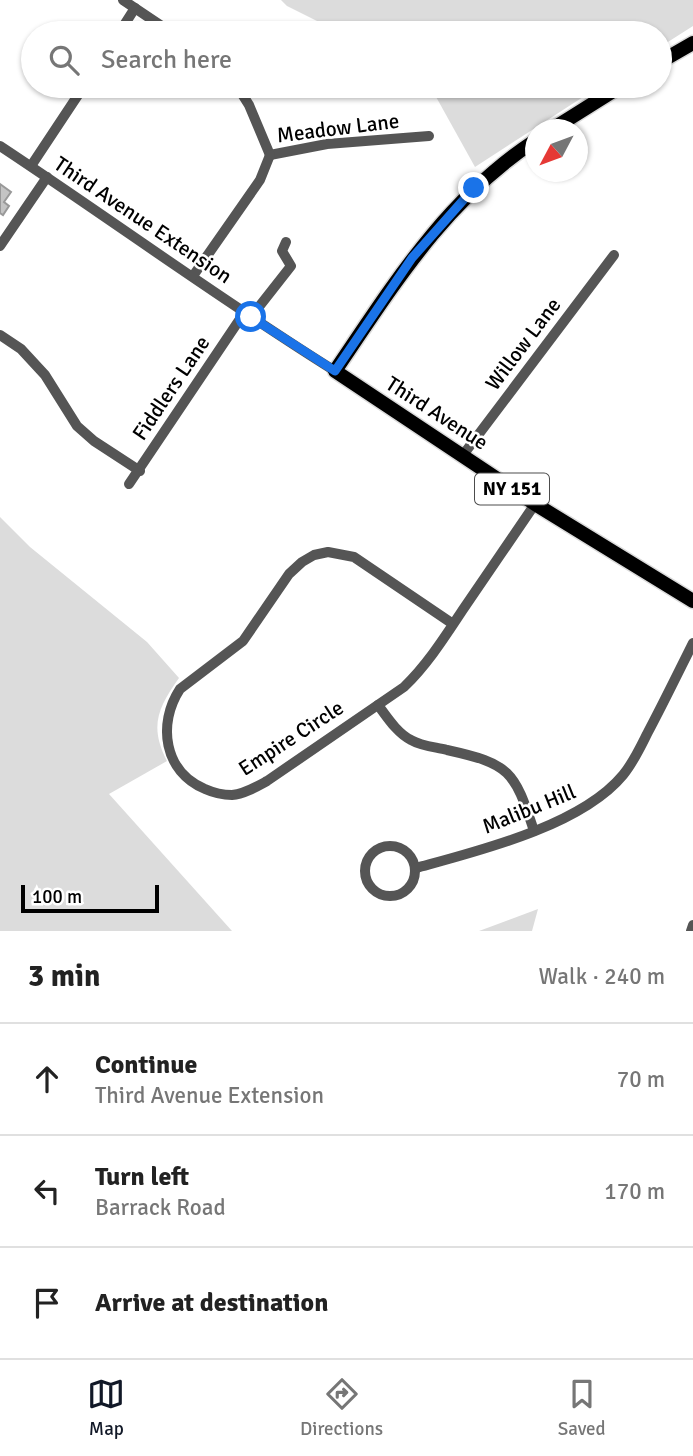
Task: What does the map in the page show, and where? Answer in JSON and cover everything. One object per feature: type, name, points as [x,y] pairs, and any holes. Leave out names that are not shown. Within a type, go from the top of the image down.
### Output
[{"type":"main road","points":[[672,55],[693,43]]},
{"type":"main road","points":[[568,119],[602,98]]},
{"type":"main road","points":[[335,371],[412,258],[444,219],[492,171],[525,147]]},
{"type":"main road","name":"Third Avenue","points":[[335,371],[535,504],[693,601]]},
{"type":"street","points":[[123,0],[154,21]]},
{"type":"street","points":[[127,21],[135,8]]},
{"type":"street","points":[[30,166],[76,98]]},
{"type":"street","points":[[245,98],[270,155]]},
{"type":"street","name":"Meadow Lane","points":[[193,276],[260,180],[270,155],[327,145],[429,136]]},
{"type":"street","name":"Third Avenue Extension","points":[[0,146],[335,371]]},
{"type":"street","points":[[0,246],[47,177]]},
{"type":"street","name":"Fiddlers Lane","points":[[129,484],[248,315],[291,267],[282,251],[286,242]]},
{"type":"street","name":"Willow Lane","points":[[463,455],[614,255]]},
{"type":"street","points":[[0,335],[21,349],[45,375],[77,426],[94,441],[140,471]]},
{"type":"street","points":[[453,624],[535,504]]},
{"type":"street","name":"Empire Circle","points":[[328,552],[354,557],[453,624],[417,675],[404,687],[250,790],[232,795],[216,794],[182,774],[171,756],[166,738],[169,712],[180,689],[243,641],[289,574],[314,555],[328,552]]},
{"type":"street","name":"Malibu Hill","points":[[416,868],[466,855],[534,831],[570,817],[591,805],[624,775],[693,643]]},
{"type":"street","points":[[378,705],[395,727],[409,739],[486,759],[500,766],[512,778],[521,793],[534,831]]},
{"type":"street","points":[[387,846],[395,846],[409,853],[416,868],[412,884],[398,895],[390,896],[374,890],[365,875],[372,853],[387,846]]},
{"type":"street","points":[[691,931],[693,925]]},
{"type":"shaded area","points":[[281,0],[693,0],[693,26],[672,39],[672,21],[317,21],[287,6]]},
{"type":"shaded area","points":[[437,98],[581,98],[549,119],[525,119],[525,135],[475,167]]},
{"type":"shaded area","points":[[0,517],[30,547],[147,642],[179,678],[158,718],[158,737],[167,761],[109,794],[232,931],[0,931]]},
{"type":"shaded area","points":[[538,909],[532,931],[479,931]]},
{"type":"building","points":[[0,184],[11,192],[4,202],[9,206],[3,215],[0,213]]},
{"type":"route","points":[[251,317],[335,371],[412,258],[474,188]]}]
